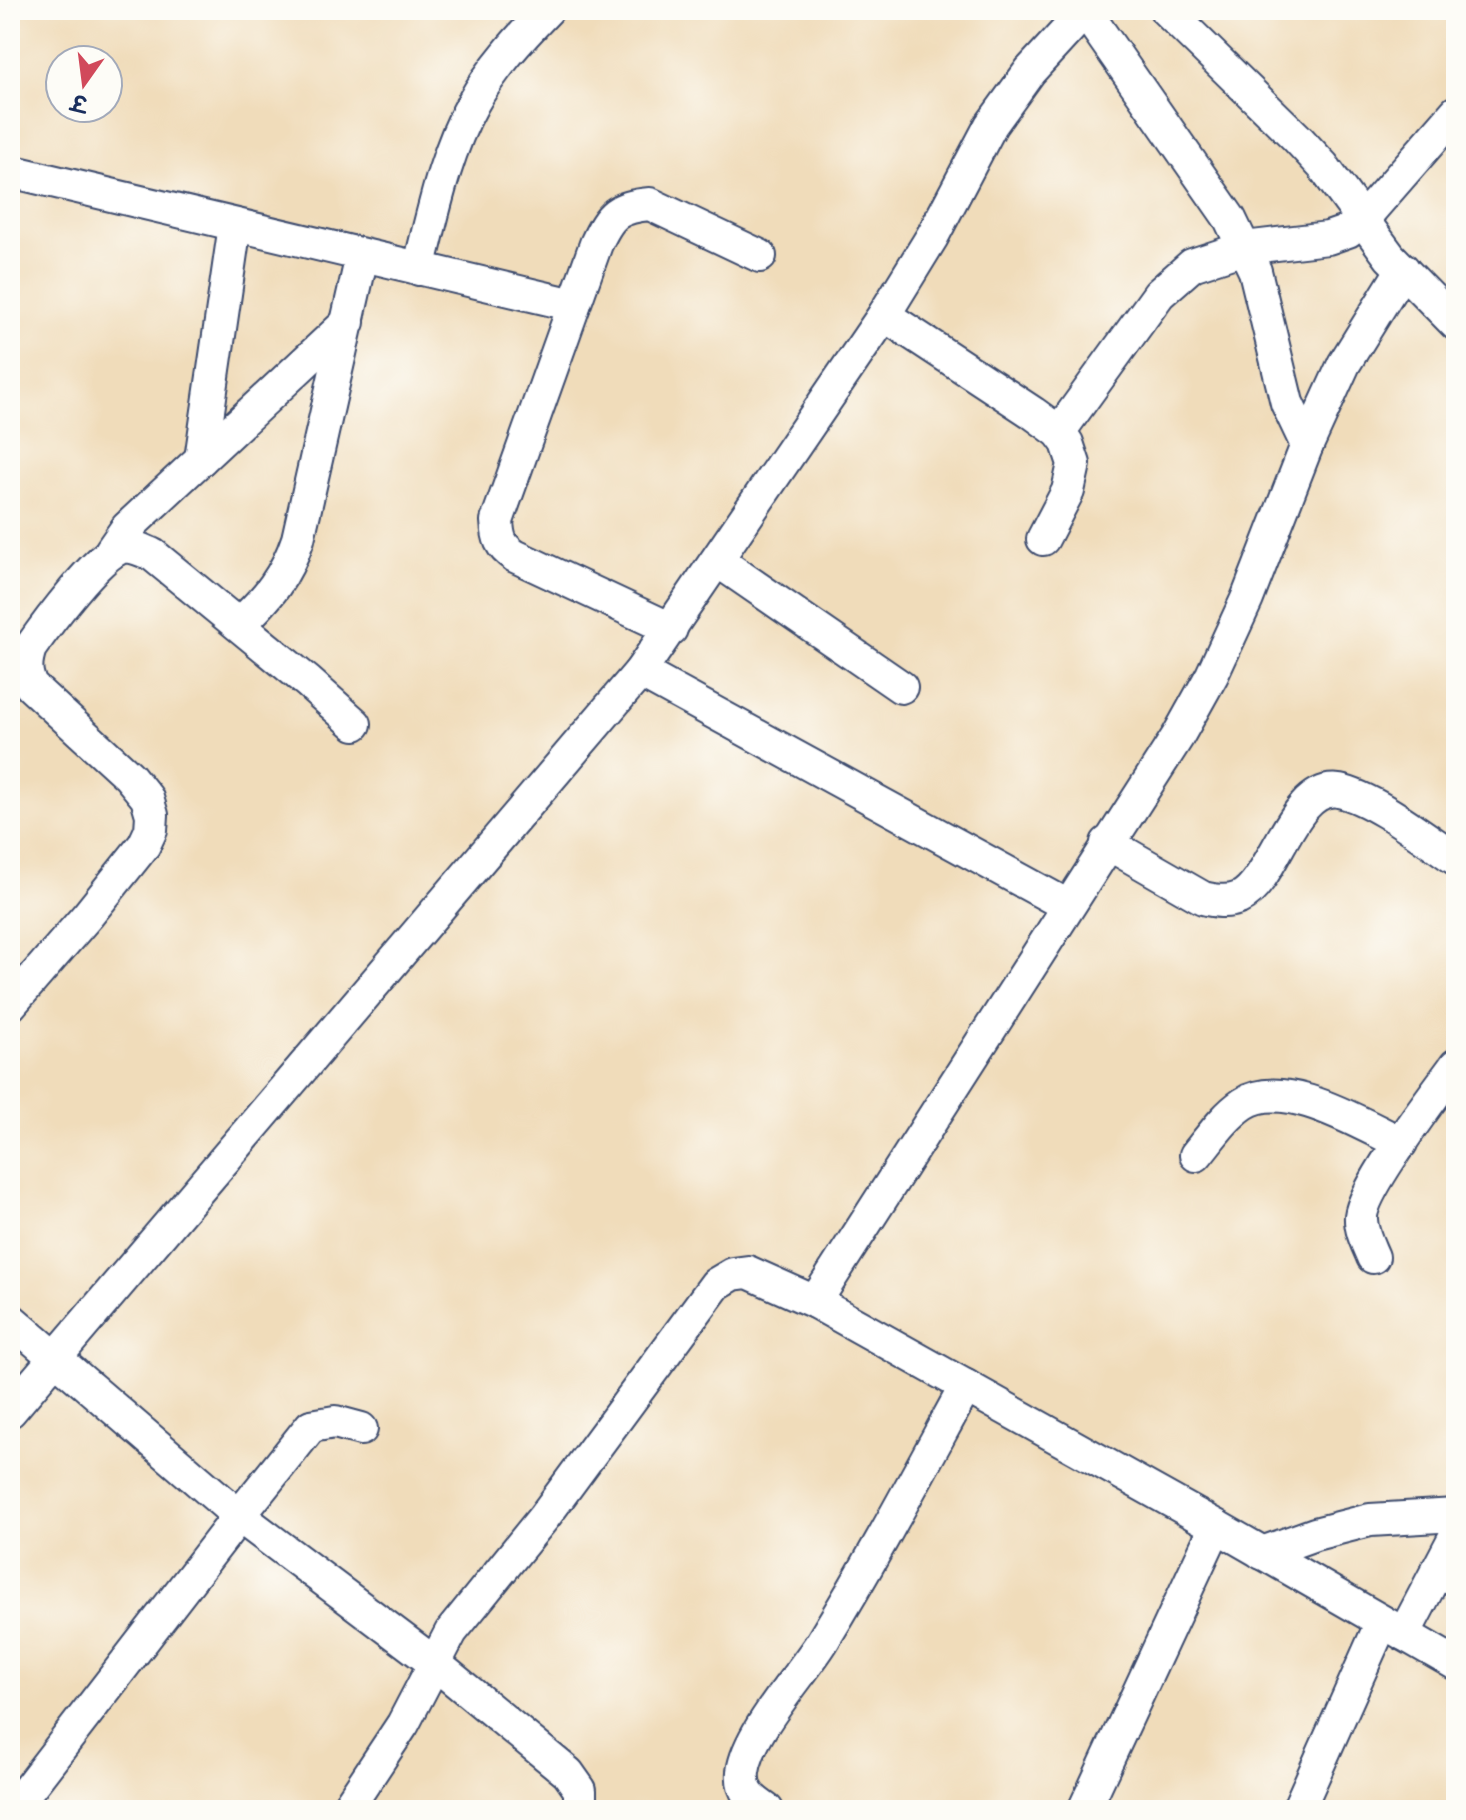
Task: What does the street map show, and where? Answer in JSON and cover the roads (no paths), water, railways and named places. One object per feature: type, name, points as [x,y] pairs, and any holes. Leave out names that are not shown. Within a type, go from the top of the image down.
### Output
[{"type":"street","points":[[419,269],[453,148],[473,103],[502,61],[547,10]]},
{"type":"street","points":[[10,1411],[640,672],[884,315],[932,237],[991,125],[1030,71],[1085,10],[1214,194],[1244,248],[1255,271],[1287,403],[1307,445]]},
{"type":"street","points":[[1166,10],[1323,166],[1403,269],[1456,324]]},
{"type":"street","points":[[1059,432],[1159,294],[1192,265],[1244,248],[1328,238],[1348,231],[1362,220],[1456,112]]},
{"type":"street","points":[[12,177],[235,225],[574,305]]},
{"type":"street","points":[[671,629],[515,556],[498,539],[497,521],[605,224],[615,213],[631,206],[650,204],[760,256]]},
{"type":"street","points":[[201,459],[235,225]]},
{"type":"street","points":[[239,625],[271,594],[290,563],[309,499],[362,256]]},
{"type":"street","points":[[815,1302],[1178,736],[1212,675],[1247,599],[1307,445],[1344,364],[1403,269]]},
{"type":"street","points":[[884,315],[1059,432],[1067,443],[1074,464],[1068,491],[1043,539]]},
{"type":"street","points":[[10,1005],[144,845],[151,830],[152,815],[147,798],[129,776],[31,686],[25,663],[30,648],[127,528],[348,322]]},
{"type":"street","points":[[111,551],[123,547],[138,548],[153,555],[355,724]]},
{"type":"street","points":[[718,561],[901,687]]},
{"type":"street","points":[[640,672],[1068,906]]},
{"type":"street","points":[[1107,843],[1203,898],[1219,902],[1240,898],[1254,884],[1308,802],[1322,792],[1338,791],[1389,815],[1456,859]]},
{"type":"street","points":[[1373,1257],[1363,1233],[1361,1218],[1365,1202],[1401,1143],[1456,1065]]},
{"type":"street","points":[[1196,1155],[1227,1117],[1246,1102],[1282,1094],[1311,1102],[1401,1143]]},
{"type":"street","points":[[346,1810],[403,1724],[451,1632],[544,1517],[716,1284],[733,1274],[748,1272],[815,1302],[1456,1664]]},
{"type":"street","points":[[10,1319],[239,1516],[433,1662],[568,1773],[580,1790],[580,1810]]},
{"type":"street","points":[[767,1810],[744,1789],[743,1771],[751,1751],[766,1722],[820,1645],[874,1555],[966,1386]]},
{"type":"street","points":[[12,1810],[311,1426],[335,1422],[361,1429]]},
{"type":"street","points":[[1262,1553],[1315,1534],[1370,1520],[1456,1515]]},
{"type":"street","points":[[1084,1810],[1216,1526]]},
{"type":"street","points":[[1298,1810],[1393,1628],[1456,1535]]}]
